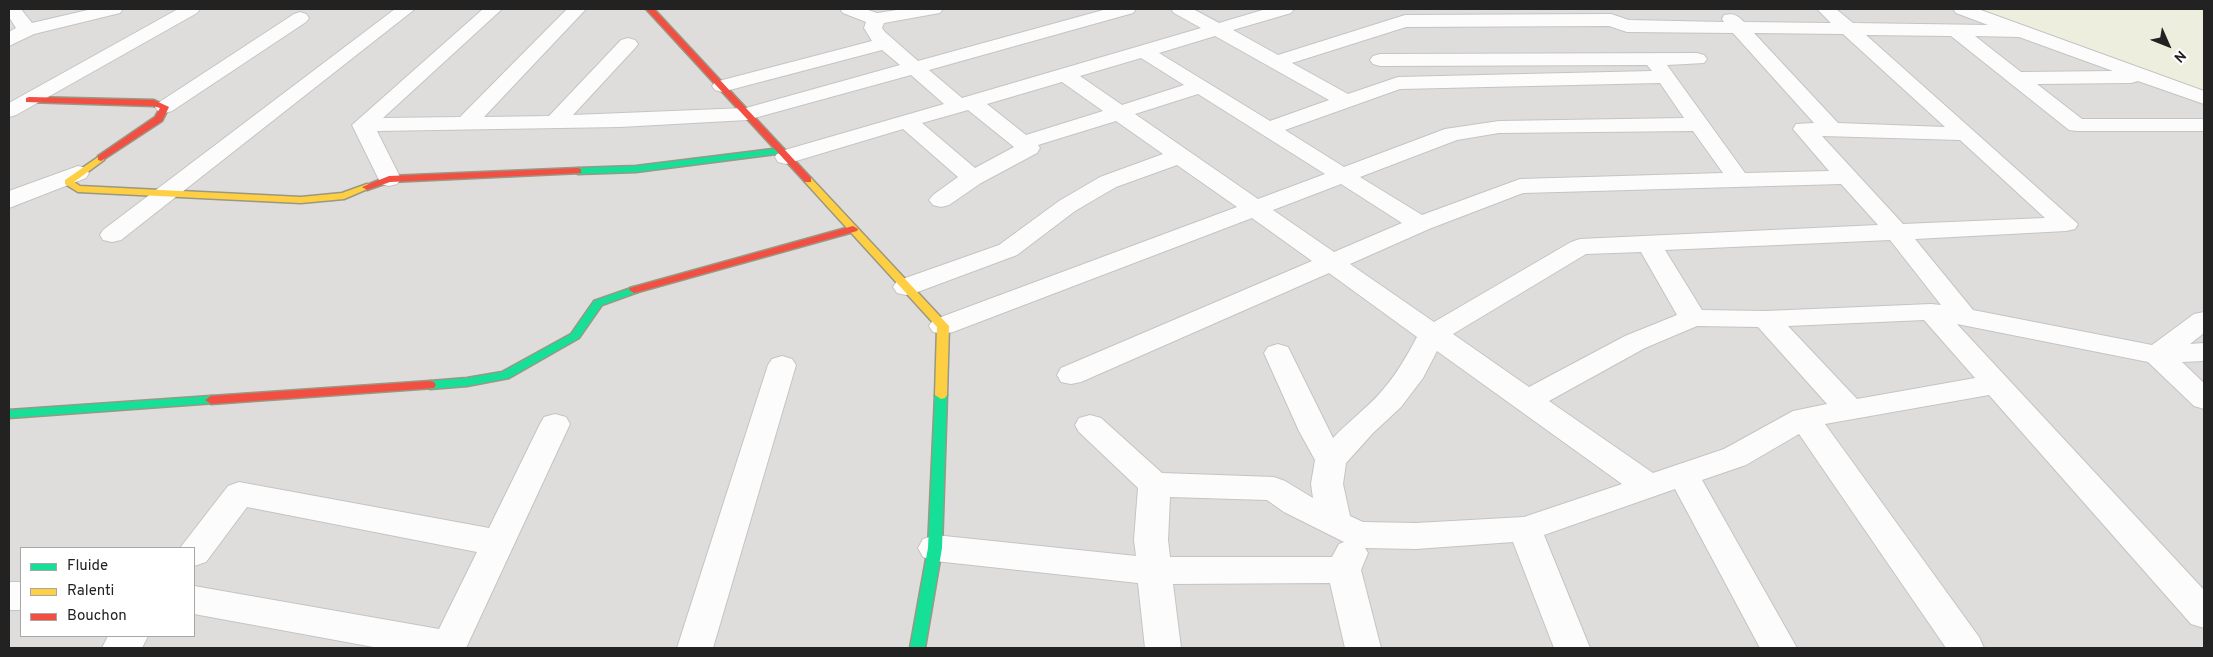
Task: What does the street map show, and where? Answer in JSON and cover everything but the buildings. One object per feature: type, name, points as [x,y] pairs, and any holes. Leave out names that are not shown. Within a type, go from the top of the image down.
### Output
[{"type":"street","points":[[12,9],[27,30]]},
{"type":"street","points":[[9,40],[27,30],[114,9]]},
{"type":"street","points":[[9,92],[159,9]]},
{"type":"street","points":[[9,112],[191,9]]},
{"type":"street","points":[[112,235],[406,9]]},
{"type":"street","points":[[362,125],[493,9]]},
{"type":"street","points":[[467,122],[578,9]]},
{"type":"street","points":[[650,9],[943,326],[934,548],[917,648]]},
{"type":"street","points":[[849,9],[876,19],[934,9]]},
{"type":"street","points":[[362,125],[620,121],[747,114],[1127,9]]},
{"type":"street","points":[[1180,9],[1346,102]]},
{"type":"street","points":[[300,18],[165,107],[159,119],[78,173],[68,182],[78,189],[301,200],[344,196],[389,179],[636,169],[784,154],[965,104],[1285,9]]},
{"type":"street","points":[[1722,9],[1832,130]]},
{"type":"street","points":[[1090,425],[1154,485],[1199,485],[1274,490],[1329,472],[1362,426],[1391,400],[1413,371],[1432,335],[1580,247],[2066,224],[1826,9]]},
{"type":"street","points":[[1962,9],[2204,98]]},
{"type":"street","points":[[1276,62],[1423,15],[1584,14],[1627,26],[2024,32]]},
{"type":"street","points":[[876,19],[873,28],[886,43],[914,68],[1030,148],[973,178],[941,200]]},
{"type":"street","points":[[1955,30],[2077,125],[2204,125]]},
{"type":"street","points":[[722,86],[886,43]]},
{"type":"street","points":[[556,122],[628,44]]},
{"type":"street","points":[[1143,51],[1420,224]]},
{"type":"street","points":[[1652,59],[1738,178]]},
{"type":"street","points":[[1380,60],[1697,59]]},
{"type":"street","points":[[1064,74],[1648,486]]},
{"type":"street","points":[[1268,129],[1398,83],[1666,77]]},
{"type":"street","points":[[2017,78],[2148,77]]},
{"type":"street","points":[[1023,143],[1200,87]]},
{"type":"street","points":[[29,100],[154,103],[165,107]]},
{"type":"street","points":[[906,121],[973,178]]},
{"type":"street","points":[[943,326],[1453,134],[1500,127],[1700,124]]},
{"type":"street","points":[[362,125],[389,179]]},
{"type":"street","points":[[1964,317],[1896,232],[1804,129],[1965,134]]},
{"type":"street","points":[[906,287],[1008,250],[1067,206],[1108,182],[1180,156]]},
{"type":"street","points":[[9,201],[23,193],[78,173]]},
{"type":"street","points":[[1071,375],[1420,224],[1520,186],[1738,178],[1847,177]]},
{"type":"street","points":[[9,414],[467,382],[505,375],[575,336],[598,303],[628,292],[853,229]]},
{"type":"street","points":[[1649,244],[1693,318]]},
{"type":"street","points":[[1931,312],[2204,614]]},
{"type":"street","points":[[1527,401],[1635,342],[1693,318],[1766,319],[1931,312],[2157,355],[2204,352]]},
{"type":"street","points":[[1766,319],[1850,410]]},
{"type":"street","points":[[2157,355],[2204,320]]},
{"type":"street","points":[[1278,353],[1314,431],[1346,528],[1344,570],[1363,648]]},
{"type":"street","points":[[2157,355],[2204,399]]},
{"type":"street","points":[[695,648],[782,365]]},
{"type":"street","points":[[1274,490],[1296,504],[1346,528],[1416,536],[1525,529],[1735,456],[1804,418],[1998,384]]},
{"type":"street","points":[[1804,418],[1966,648]]},
{"type":"street","points":[[195,600],[448,647],[555,424]]},
{"type":"street","points":[[1683,474],[1778,648]]},
{"type":"street","points":[[1154,485],[1151,540],[1163,648]]},
{"type":"street","points":[[195,552],[239,494],[498,543]]},
{"type":"street","points":[[1525,529],[1572,648]]},
{"type":"street","points":[[934,548],[1154,571],[1344,570]]},
{"type":"street","points":[[120,648],[129,637]]},
{"type":"shaded area","points":[[9,9],[2204,9],[2204,648],[9,648]]},
{"type":"shaded area","points":[[1986,9],[2204,9],[2204,93],[1980,12]]},
{"type":"traffic: fast","points":[[578,171],[636,169],[781,151]]},
{"type":"traffic: fast","points":[[430,385],[467,382],[505,375],[575,336],[598,303],[634,290]]},
{"type":"traffic: fast","points":[[917,648],[935,548],[941,395]]},
{"type":"traffic: fast","points":[[9,414],[211,400]]},
{"type":"traffic: slow","points":[[101,158],[68,182],[78,189],[301,200],[344,196],[367,187]]},
{"type":"traffic: slow","points":[[808,180],[943,326],[941,395]]},
{"type":"traffic: jam","points":[[650,9],[808,180]]},
{"type":"traffic: jam","points":[[29,100],[154,103],[165,107],[159,119],[101,158]]},
{"type":"traffic: jam","points":[[367,187],[389,179],[578,171]]},
{"type":"traffic: jam","points":[[634,290],[853,229]]},
{"type":"traffic: jam","points":[[211,400],[430,385]]}]
